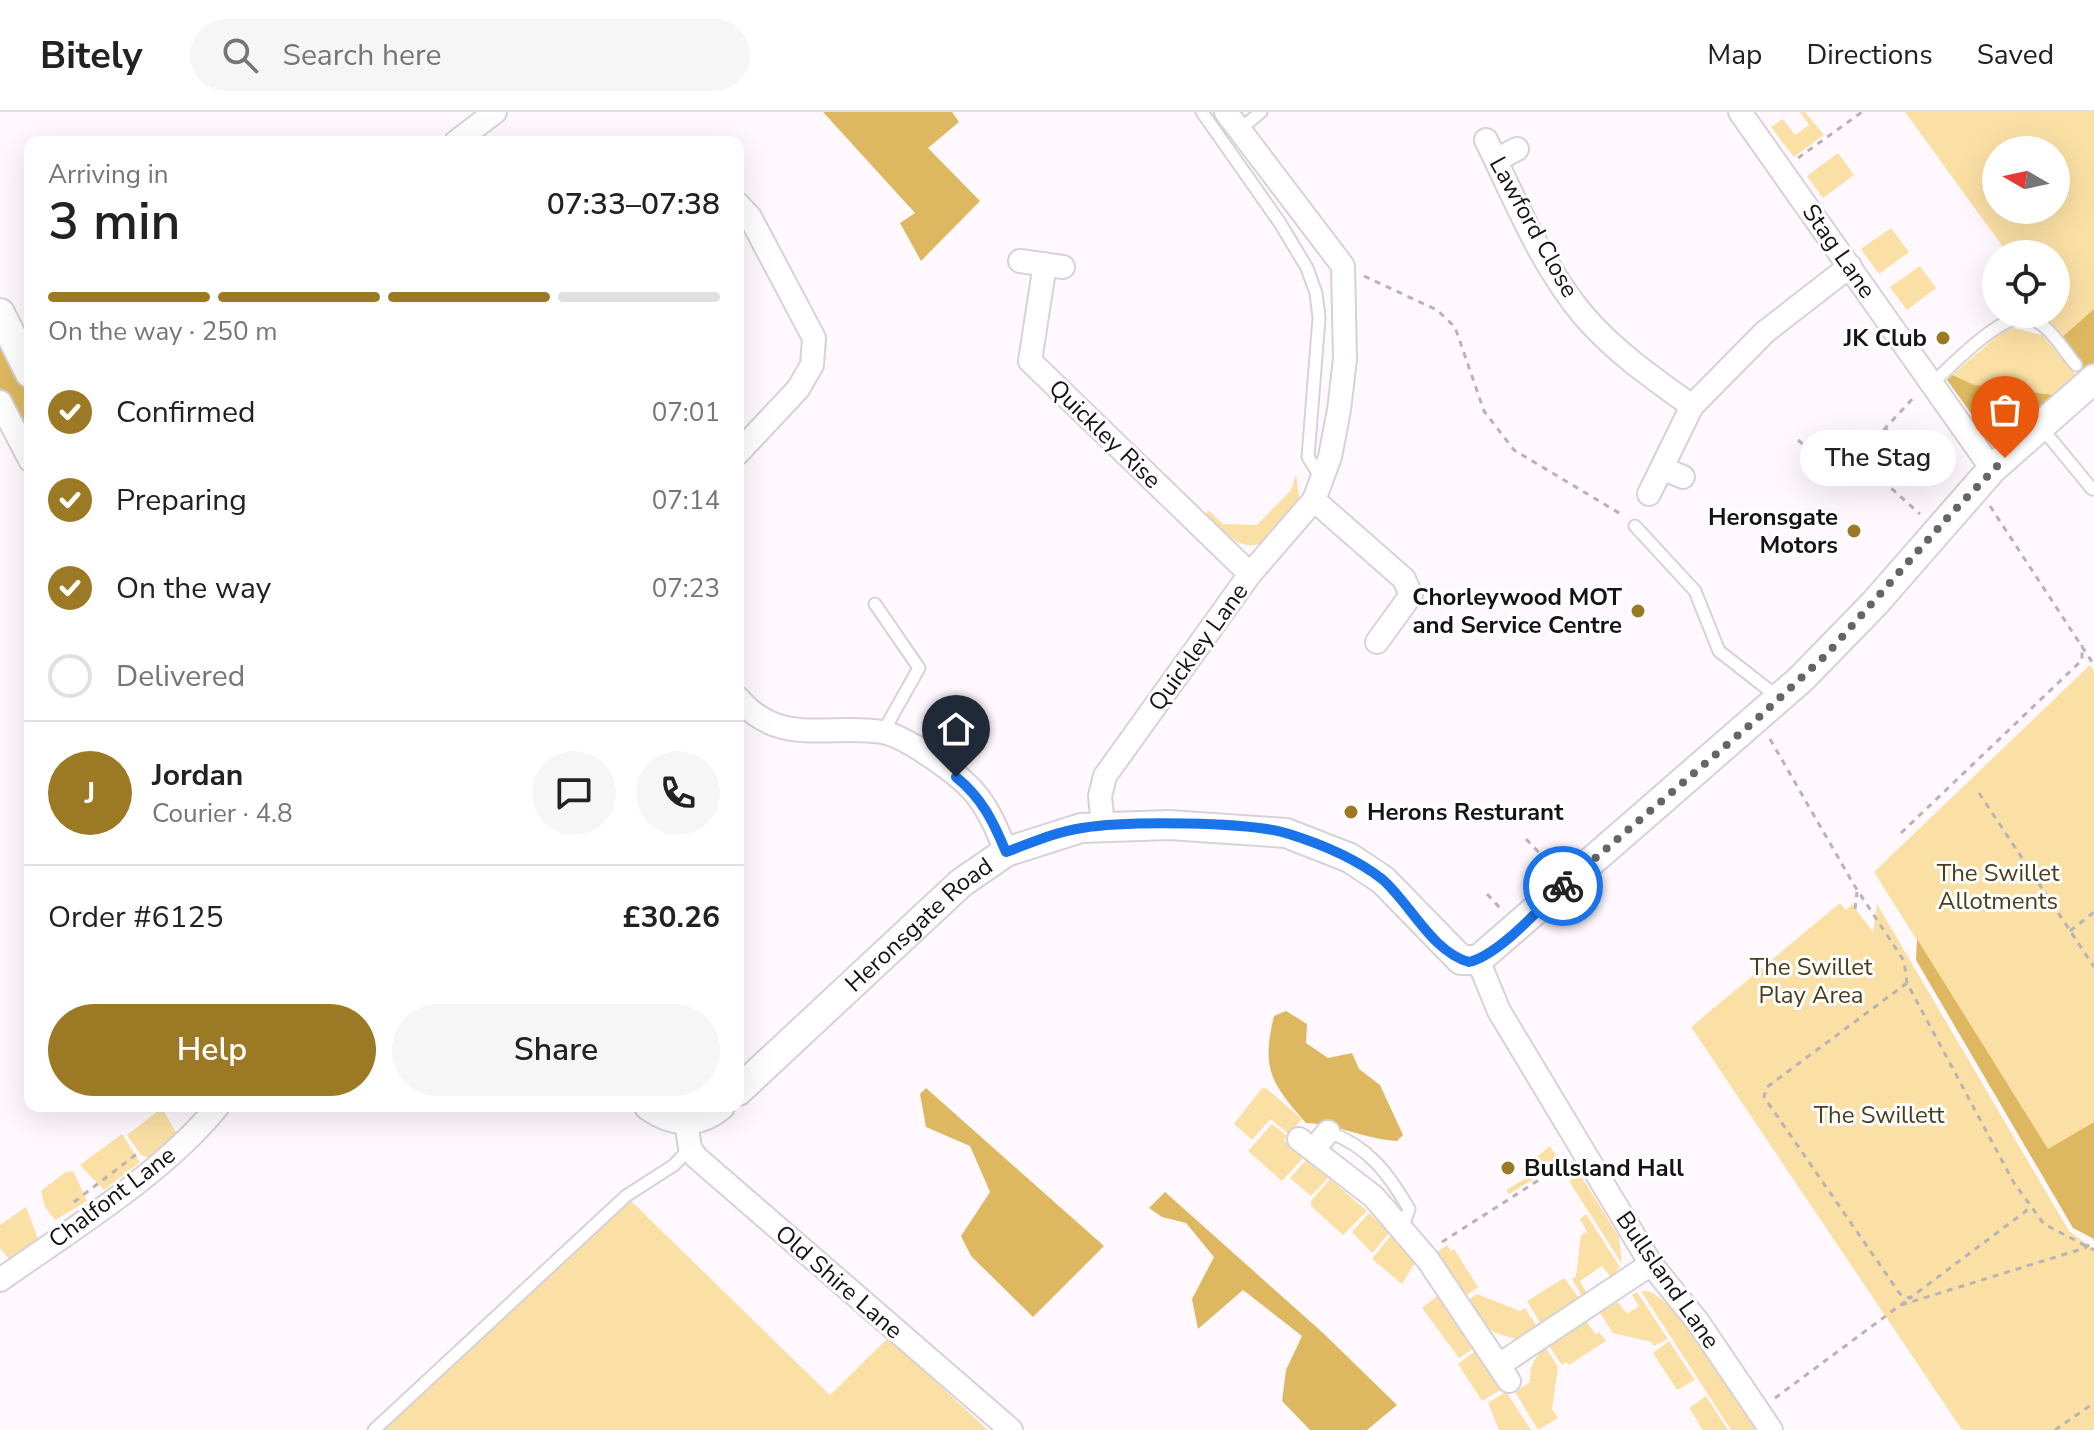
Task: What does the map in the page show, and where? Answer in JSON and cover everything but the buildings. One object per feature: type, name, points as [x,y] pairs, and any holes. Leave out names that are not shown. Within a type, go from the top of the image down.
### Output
[{"type":"street","points":[[464,136],[495,112]]},
{"type":"street","name":"Stag Lane","points":[[1740,112],[1992,469]]},
{"type":"street","points":[[1218,117],[1301,210],[1343,266]]},
{"type":"street","name":"Lawford Close","points":[[1517,149],[1491,150],[1545,259],[1584,316],[1638,368],[1692,406]]},
{"type":"street","points":[[744,210],[814,338],[812,365],[798,389],[744,447]]},
{"type":"street","name":"Quickley Rise","points":[[1020,261],[1054,266],[1030,361],[1250,574]]},
{"type":"street","name":"Quickley Lane","points":[[1103,826],[1100,796],[1105,776],[1250,574],[1318,490],[1342,393],[1345,345],[1343,266]]},
{"type":"street","points":[[1649,494],[1692,406],[1765,332],[1850,266]]},
{"type":"street","points":[[0,313],[24,361]]},
{"type":"street","points":[[1478,960],[1780,699],[1869,609],[1992,469],[2040,427],[2085,372]]},
{"type":"street","points":[[0,402],[24,448]]},
{"type":"street","points":[[1662,468],[1683,477]]},
{"type":"street","points":[[1318,490],[1404,579],[1411,595],[1377,642]]},
{"type":"street","points":[[744,706],[749,712],[796,732],[883,732],[918,749],[976,793],[991,817],[1006,852]]},
{"type":"street","name":"Heronsgate Road","points":[[744,1085],[961,883],[1006,852],[1057,833],[1103,826],[1169,825],[1286,833],[1350,858],[1383,880],[1450,952],[1461,960],[1478,960]]},
{"type":"street","name":"Bullsland Lane","points":[[1478,960],[1499,1011],[1651,1264],[1698,1322],[1771,1430]]},
{"type":"street","name":"Chalfont Lane","points":[[0,1280],[104,1206],[199,1129],[213,1112]]},
{"type":"street","points":[[658,1112],[688,1134],[712,1112]]},
{"type":"street","points":[[1328,1132],[1306,1144],[1374,1197],[1423,1254],[1504,1373],[1651,1264]]},
{"type":"street","name":"Old Shire Lane","points":[[688,1134],[865,1306],[1011,1430]]},
{"type":"lane","points":[[1261,112],[1218,117],[1307,268],[1316,293],[1319,318],[1308,457],[1318,490]]},
{"type":"lane","points":[[1280,223],[1301,210]]},
{"type":"lane","points":[[1931,382],[1998,325],[2013,318],[2028,318],[2044,327],[2085,372]]},
{"type":"lane","points":[[2040,427],[2092,489]]},
{"type":"lane","points":[[1635,526],[1695,591],[1719,651],[1780,699]]},
{"type":"lane","points":[[875,604],[919,668],[883,732]]},
{"type":"lane","points":[[1328,1132],[1356,1142],[1395,1186],[1409,1209],[1402,1230]]},
{"type":"lane","points":[[374,1430],[626,1196],[674,1165],[688,1134]]},
{"type":"path","points":[[1782,170],[1862,112]]},
{"type":"path","points":[[1343,266],[1437,310],[1455,327],[1484,411],[1514,450],[1619,511],[1635,526]]},
{"type":"path","points":[[1798,440],[1840,477],[1931,382]]},
{"type":"path","points":[[1888,429],[1860,460],[1938,530]]},
{"type":"path","points":[[1972,491],[1995,512],[2094,665]]},
{"type":"path","points":[[1901,833],[2082,660],[2082,645]]},
{"type":"path","points":[[1758,718],[1854,885],[1904,961],[1907,983],[2014,1183],[2044,1224],[2094,1250]]},
{"type":"path","points":[[1979,793],[2094,967]]},
{"type":"path","points":[[1526,839],[1567,882]]},
{"type":"path","points":[[1854,885],[1858,894],[1855,909]]},
{"type":"path","points":[[2070,931],[2094,912]]},
{"type":"path","points":[[1907,983],[1767,1087],[1764,1097],[1900,1294],[1910,1298]]},
{"type":"path","points":[[67,1207],[140,1151]]},
{"type":"path","points":[[1423,1254],[1583,1151]]},
{"type":"path","points":[[1758,1410],[2026,1211],[2029,1203]]},
{"type":"path","points":[[1901,1305],[2085,1248],[2094,1240]]},
{"type":"path","points":[[2055,1430],[2094,1403]]},
{"type":"green space","points":[[1800,112],[1805,112],[1824,135],[1794,157],[1771,127],[1783,119],[1795,135],[1809,125]]},
{"type":"green space","points":[[1905,112],[2094,112],[2094,348],[2078,362],[2051,328],[2070,328],[2070,240],[1998,240],[1986,224],[2070,224],[2070,136],[1982,136],[1982,218]]},
{"type":"green space","points":[[1838,153],[1854,175],[1823,198],[1807,176]]},
{"type":"green space","points":[[1891,228],[1909,252],[1879,274],[1861,249]]},
{"type":"green space","points":[[1920,266],[1936,288],[1907,310],[1890,287]]},
{"type":"green space","points":[[2014,328],[2042,335],[2076,375],[2022,422],[1952,375],[2003,331]]},
{"type":"green space","points":[[1296,474],[1300,503],[1266,540],[1247,545],[1236,541],[1205,517],[1208,510],[1223,524],[1257,525],[1291,490]]},
{"type":"green space","name":"The Swillet Allotments","points":[[2090,665],[2094,671],[2094,1122],[2048,1149],[1874,872]]},
{"type":"green space","name":"The Swillett","points":[[1840,903],[1846,910],[1852,904],[1873,932],[1877,904],[2069,1231],[2094,1249],[2094,1430],[1962,1430],[1691,1027]]},
{"type":"green space","points":[[1262,1088],[1302,1119],[1289,1134],[1270,1119],[1252,1140],[1234,1124]]},
{"type":"green space","points":[[157,1112],[164,1112],[178,1136],[150,1159],[141,1155],[127,1135]]},
{"type":"green space","points":[[1272,1124],[1287,1136],[1284,1141],[1304,1157],[1282,1181],[1248,1151]]},
{"type":"green space","points":[[122,1134],[140,1162],[104,1190],[80,1165]]},
{"type":"green space","points":[[1550,1146],[1560,1163],[1509,1194],[1506,1190],[1526,1178],[1521,1170]]},
{"type":"green space","points":[[1307,1159],[1328,1178],[1311,1196],[1290,1178]]},
{"type":"green space","points":[[73,1171],[87,1201],[55,1220],[45,1207],[41,1191],[64,1173]]},
{"type":"green space","points":[[1580,1174],[1619,1237],[1622,1264],[1569,1181]]},
{"type":"green space","points":[[1330,1179],[1367,1211],[1343,1235],[1311,1206],[1311,1201]]},
{"type":"green space","points":[[630,1200],[830,1395],[888,1338],[988,1430],[382,1430]]},
{"type":"green space","points":[[26,1207],[39,1241],[10,1260],[0,1248],[0,1225]]},
{"type":"green space","points":[[1369,1213],[1389,1233],[1372,1253],[1352,1232]]},
{"type":"green space","points":[[1586,1214],[1620,1267],[1611,1277],[1602,1266],[1580,1281],[1587,1294],[1582,1297],[1572,1279],[1576,1276],[1581,1235],[1587,1232],[1580,1219]]},
{"type":"green space","points":[[1391,1235],[1415,1263],[1402,1284],[1372,1259]]},
{"type":"green space","points":[[1447,1245],[1451,1251],[1454,1249],[1478,1287],[1467,1295],[1437,1252]]},
{"type":"green space","points":[[1564,1278],[1579,1298],[1540,1323],[1527,1301]]},
{"type":"green space","points":[[1641,1291],[1654,1294],[1687,1325],[1761,1430],[1731,1430]]},
{"type":"green space","points":[[1637,1292],[1668,1339],[1654,1346],[1651,1342],[1613,1333],[1600,1313],[1618,1302],[1627,1314],[1639,1306],[1632,1295]]},
{"type":"green space","points":[[1477,1294],[1520,1311],[1525,1308],[1536,1325],[1516,1339],[1495,1333],[1487,1327],[1469,1299]]},
{"type":"green space","points":[[1438,1295],[1474,1348],[1459,1358],[1422,1308]]},
{"type":"green space","points":[[1587,1322],[1596,1335],[1599,1332],[1606,1341],[1569,1365],[1566,1362],[1562,1365],[1549,1346]]},
{"type":"green space","points":[[1669,1341],[1695,1380],[1677,1390],[1653,1353]]},
{"type":"green space","points":[[1546,1348],[1558,1367],[1552,1409],[1558,1418],[1538,1430],[1515,1392],[1530,1382],[1533,1363]]},
{"type":"green space","points":[[1475,1351],[1502,1389],[1482,1401],[1458,1364]]},
{"type":"green space","points":[[1505,1392],[1531,1430],[1499,1430],[1488,1403]]},
{"type":"green space","points":[[1706,1396],[1728,1430],[1703,1430],[1689,1408]]},
{"type":"shaded area","points":[[823,112],[952,112],[959,122],[928,148],[980,201],[921,261],[900,223],[915,213]]},
{"type":"shaded area","points":[[2094,309],[2094,363],[2024,426],[1983,430],[1947,380],[1952,375],[1974,385],[2053,395],[2083,368],[2060,339]]},
{"type":"shaded area","points":[[0,334],[24,380],[24,434],[0,388]]},
{"type":"shaded area","points":[[1917,939],[2048,1149],[2094,1122],[2094,1239],[2073,1228],[1916,960]]},
{"type":"shaded area","points":[[1286,1011],[1307,1024],[1306,1043],[1328,1058],[1352,1053],[1359,1069],[1380,1085],[1403,1135],[1397,1141],[1306,1123],[1294,1109],[1277,1086],[1269,1063],[1274,1016]]},
{"type":"shaded area","points":[[926,1088],[1104,1246],[1033,1317],[971,1256],[961,1236],[990,1192],[970,1146],[926,1127],[920,1094]]},
{"type":"shaded area","points":[[1165,1192],[1322,1332],[1397,1405],[1367,1430],[1310,1430],[1282,1401],[1286,1370],[1302,1336],[1243,1290],[1198,1329],[1192,1299],[1214,1257],[1186,1223],[1162,1217],[1149,1208]]},
{"type":"way so far","points":[[1563,886],[1758,718],[1827,654],[1949,516],[2005,458]]},
{"type":"place","name":"JK Club","points":[[1943,338]]},
{"type":"place","name":"The Stag","points":[[2005,458]]},
{"type":"place","name":"Heronsgate Motors","points":[[1854,531]]},
{"type":"place","name":"Chorleywood MOT and Service Centre","points":[[1638,611]]},
{"type":"place","name":"Herons Resturant","points":[[1351,812]]},
{"type":"place","name":"Bullsland Hall","points":[[1508,1168]]},
{"type":"route","points":[[956,777],[976,793],[991,817],[1006,852],[1057,833],[1103,826],[1169,825],[1286,833],[1350,858],[1383,880],[1444,947],[1461,960],[1469,962],[1478,960],[1505,939],[1563,886]]},
{"type":"park label","name":"The Swillet Play Area","points":[[1811,981]]}]
